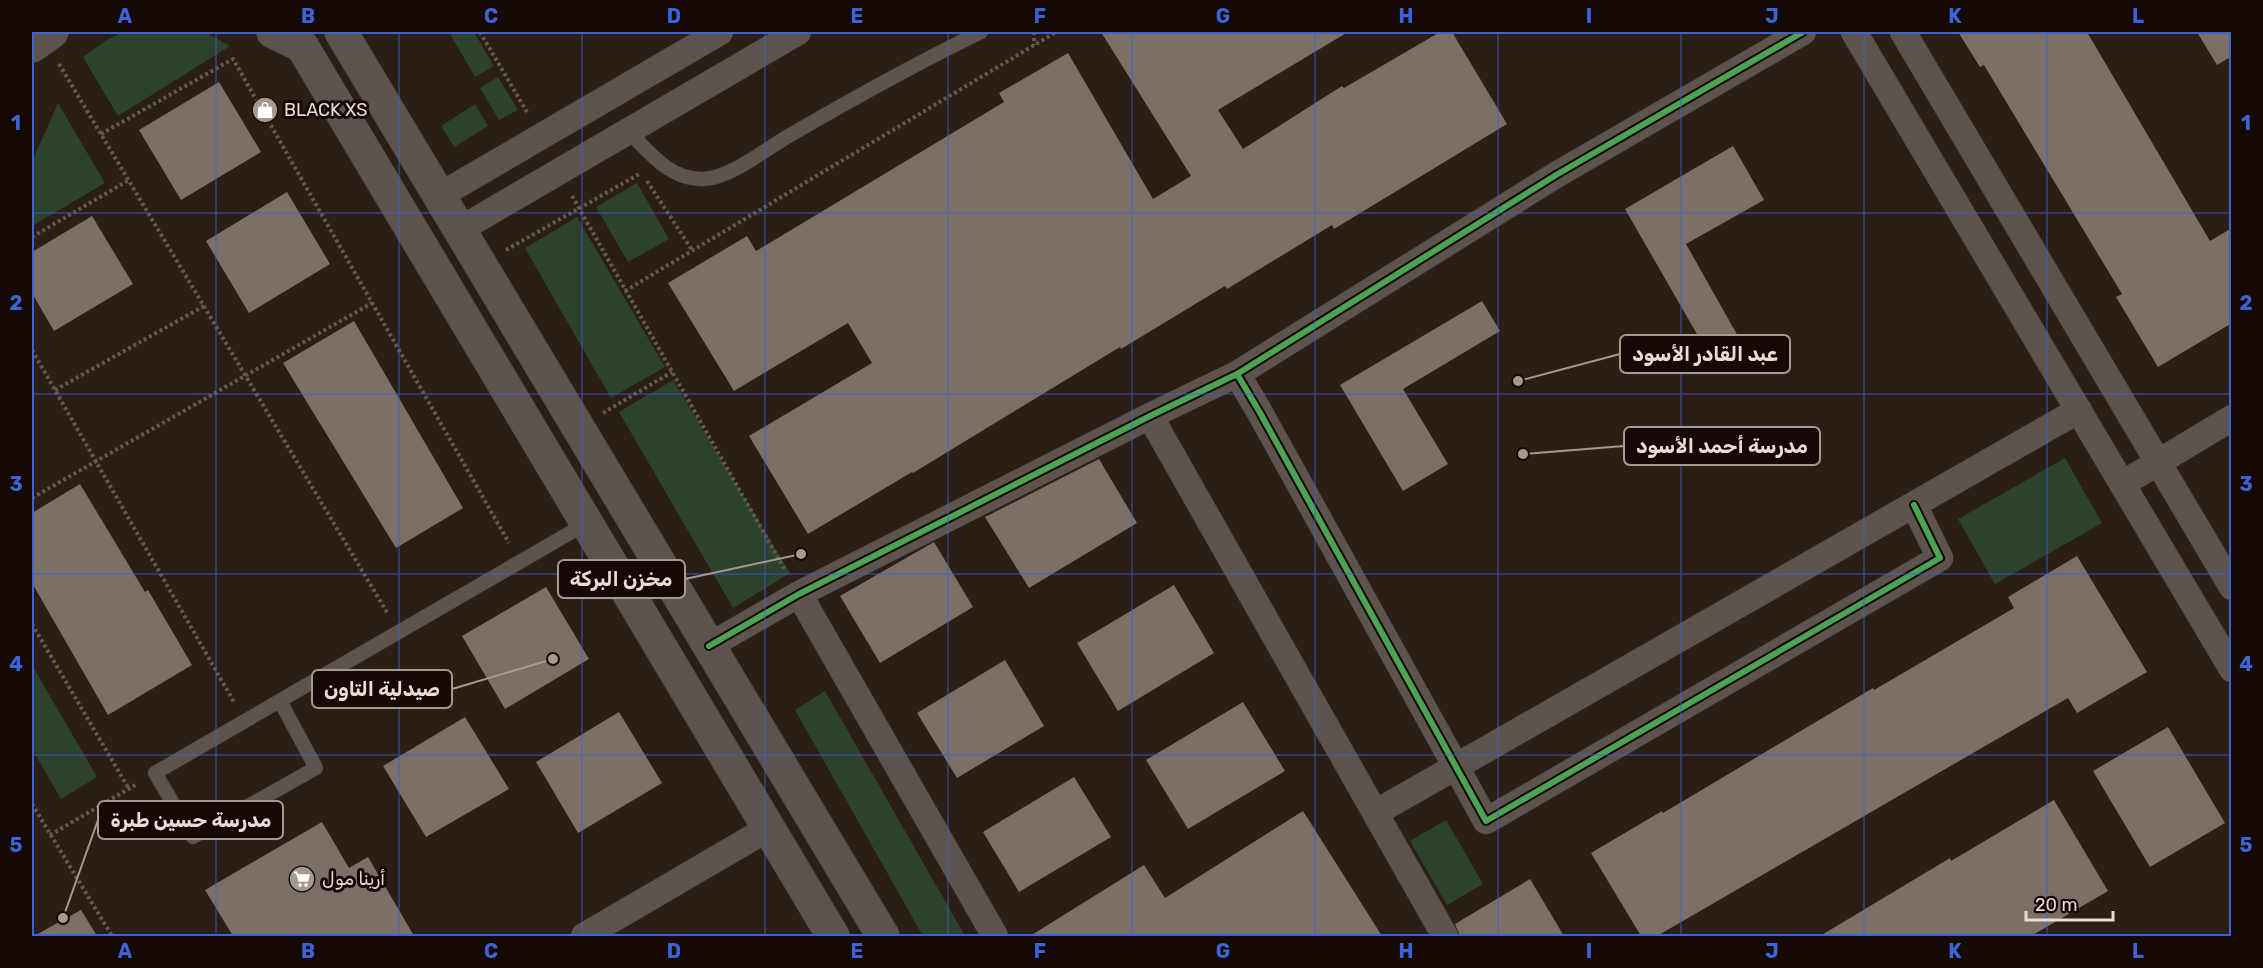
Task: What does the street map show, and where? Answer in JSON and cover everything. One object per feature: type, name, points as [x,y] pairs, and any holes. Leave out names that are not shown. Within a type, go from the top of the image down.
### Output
[{"type":"street","points":[[273,32],[302,46],[833,936]]},
{"type":"street","points":[[341,32],[883,936]]},
{"type":"street","points":[[439,196],[720,32]]},
{"type":"street","points":[[459,230],[798,32]]},
{"type":"street","points":[[709,646],[799,594],[1237,374],[1556,175],[1803,32]]},
{"type":"street","points":[[1854,32],[2232,669]]},
{"type":"street","points":[[1903,32],[2232,587]]},
{"type":"street","points":[[1237,374],[1260,411],[1486,820],[1940,558],[1914,505]]},
{"type":"street","points":[[1375,813],[2079,410]]},
{"type":"street","points":[[1150,416],[1445,936]]},
{"type":"street","points":[[2122,484],[2232,418]]},
{"type":"street","points":[[799,594],[995,936]]},
{"type":"street","points":[[585,936],[769,828]]},
{"type":"lane","points":[[628,131],[661,164],[675,173],[691,178],[713,178],[733,169],[930,57],[981,32]]},
{"type":"lane","points":[[279,701],[316,768],[193,837],[156,773],[279,701],[587,523]]},
{"type":"path","points":[[480,32],[541,136]]},
{"type":"path","points":[[1034,32],[1034,45]]},
{"type":"path","points":[[625,291],[1056,32]]},
{"type":"path","points":[[42,38],[399,632]]},
{"type":"path","points":[[101,134],[233,59],[520,562]]},
{"type":"path","points":[[558,172],[799,594]]},
{"type":"path","points":[[506,250],[642,173],[692,250]]},
{"type":"path","points":[[32,237],[129,180]]},
{"type":"path","points":[[32,498],[372,303]]},
{"type":"path","points":[[55,390],[204,306]]},
{"type":"path","points":[[32,350],[245,721]]},
{"type":"path","points":[[601,414],[672,372]]},
{"type":"path","points":[[32,624],[129,789]]},
{"type":"path","points":[[50,835],[156,773]]},
{"type":"path","points":[[32,804],[112,936]]},
{"type":"green space","points":[[123,32],[205,32],[230,46],[118,116],[83,57]]},
{"type":"green space","points":[[449,32],[474,32],[494,66],[475,77]]},
{"type":"green space","points":[[498,77],[518,110],[499,120],[480,88]]},
{"type":"green space","points":[[58,103],[105,183],[32,226],[32,162]]},
{"type":"green space","points":[[475,104],[488,126],[454,147],[441,126]]},
{"type":"green space","points":[[637,183],[669,239],[628,262],[596,207]]},
{"type":"green space","points":[[577,217],[665,367],[611,398],[525,248]]},
{"type":"green space","points":[[673,380],[790,573],[733,608],[619,412]]},
{"type":"green space","points":[[2065,458],[2102,523],[1995,584],[1958,519]]},
{"type":"green space","points":[[32,665],[97,777],[61,799],[32,749]]},
{"type":"green space","points":[[825,691],[965,936],[923,936],[795,710]]},
{"type":"green space","points":[[1446,820],[1483,884],[1447,905],[1410,841]]},
{"type":"building","points":[[1101,32],[1348,32],[1218,110],[1243,149],[1342,86],[1344,88],[1440,32],[1452,32],[1507,124],[1334,229],[1332,225],[1227,289],[1225,286],[1121,349],[1120,347],[808,534],[749,436],[872,363],[848,323],[734,391],[668,283],[747,236],[756,251],[1004,102],[999,93],[1068,53],[1153,199],[1191,176]]},
{"type":"building","points":[[1958,32],[2087,32],[2210,241],[2232,228],[2232,323],[2158,367],[2116,297],[2122,294],[1984,65],[1980,67]]},
{"type":"building","points":[[2197,32],[2232,32],[2232,56],[2217,65]]},
{"type":"building","points":[[219,82],[261,152],[181,200],[139,130]]},
{"type":"building","points":[[1733,146],[1764,200],[1686,244],[1739,338],[1709,355],[1625,209]]},
{"type":"building","points":[[287,192],[330,264],[249,313],[206,241]]},
{"type":"building","points":[[92,216],[133,284],[54,331],[32,293],[32,252]]},
{"type":"building","points":[[1482,301],[1500,331],[1403,389],[1448,464],[1403,491],[1340,385]]},
{"type":"building","points":[[354,321],[463,508],[396,548],[283,363]]},
{"type":"building","points":[[1099,459],[1137,523],[1029,588],[985,517]]},
{"type":"building","points":[[80,484],[145,592],[148,590],[192,665],[108,715],[32,583],[32,513]]},
{"type":"building","points":[[934,542],[973,607],[880,663],[840,596]]},
{"type":"building","points":[[2077,556],[2147,672],[2077,713],[2068,698],[1657,936],[1641,936],[1591,853],[2014,608],[2008,597]]},
{"type":"building","points":[[1174,585],[1214,653],[1118,711],[1077,643]]},
{"type":"building","points":[[546,587],[589,659],[505,709],[462,636]]},
{"type":"building","points":[[1005,660],[1044,726],[957,778],[917,713]]},
{"type":"building","points":[[1243,702],[1285,771],[1188,829],[1146,760]]},
{"type":"building","points":[[619,712],[662,783],[578,833],[536,762]]},
{"type":"building","points":[[465,717],[509,789],[426,837],[383,766]]},
{"type":"building","points":[[2168,727],[2225,823],[2150,867],[2093,771]]},
{"type":"building","points":[[1074,777],[1111,837],[1019,892],[983,832]]},
{"type":"building","points":[[2054,800],[2108,891],[2031,936],[1820,936],[1950,858],[1951,861]]},
{"type":"building","points":[[1303,811],[1382,936],[1030,936],[1144,865],[1165,898]]},
{"type":"building","name":"أرينا مول","points":[[322,822],[349,868],[368,857],[414,936],[233,936],[205,890]]},
{"type":"building","points":[[1530,879],[1564,936],[1460,936],[1455,924]]},
{"type":"building","points":[[81,910],[97,936],[34,936]]},
{"type":"cycle path","points":[[709,646],[799,594],[1237,374],[1556,175],[1803,32]]},
{"type":"cycle path","points":[[1237,374],[1486,821],[1940,558],[1914,505]]},
{"type":"place","name":"BLACK XS","points":[[265,110]]},
{"type":"place","name":"عبد القادر الأسود","points":[[1518,381]]},
{"type":"place","name":"مدرسة أحمد الأسود","points":[[1523,454]]},
{"type":"place","name":"مخزن البركة","points":[[801,554]]},
{"type":"place","name":"صيدلية التاون","points":[[553,659]]},
{"type":"place","name":"أرينا مول","points":[[302,879]]},
{"type":"place","name":"مدرسة حسين طبرة","points":[[63,918]]}]
